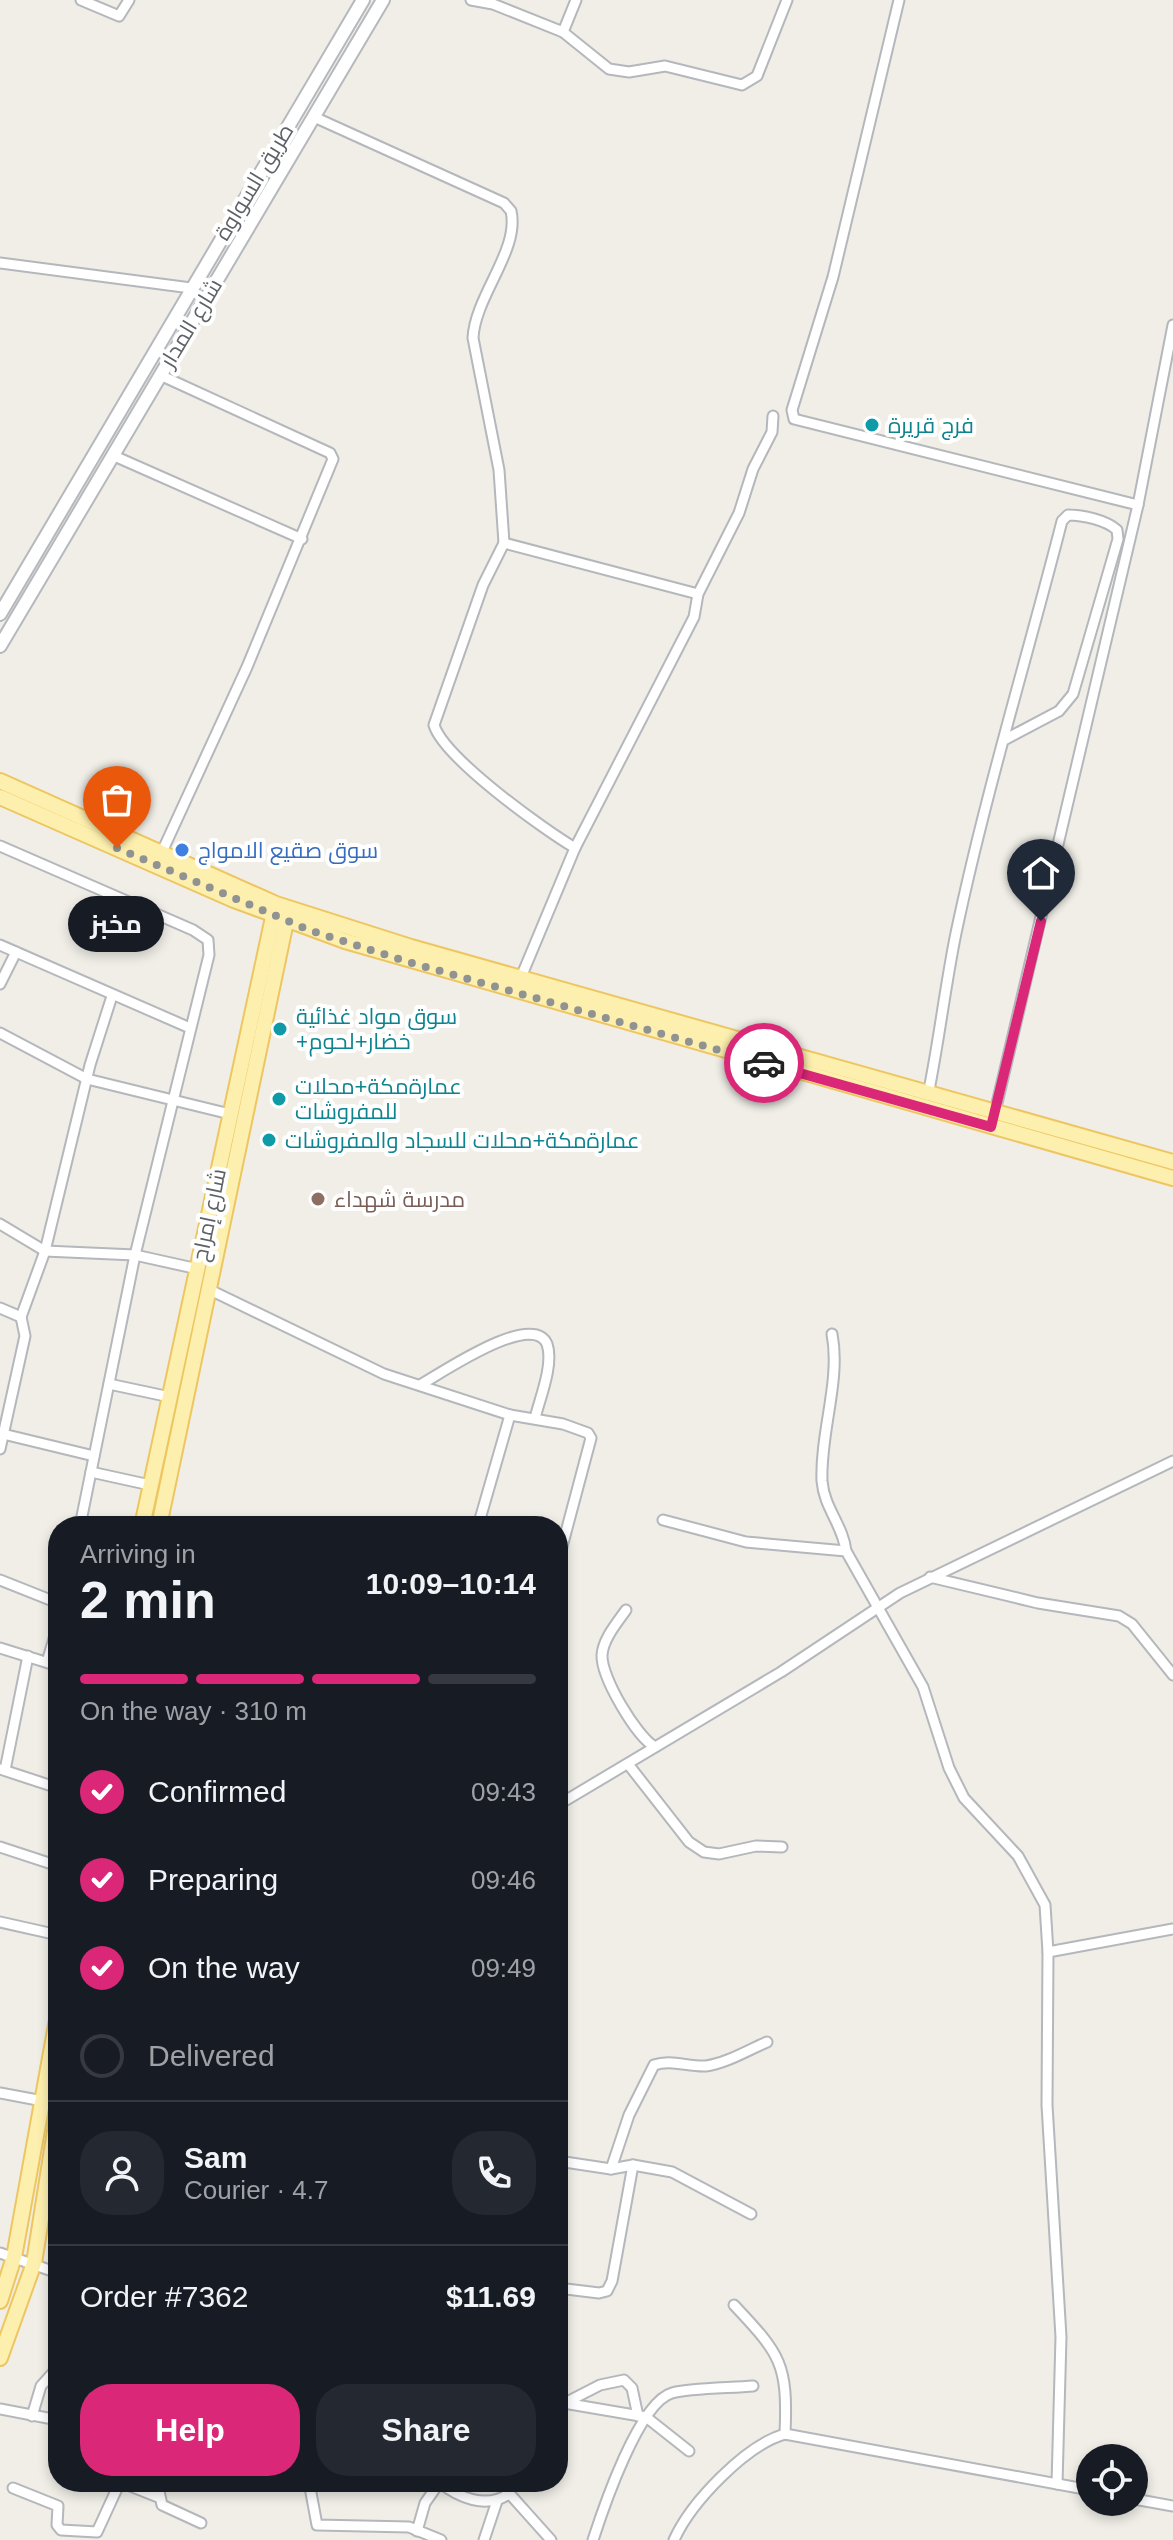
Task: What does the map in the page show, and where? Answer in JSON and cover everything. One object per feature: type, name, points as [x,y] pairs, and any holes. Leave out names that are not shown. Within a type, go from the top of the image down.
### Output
[{"type":"main road","points":[[0,781],[281,912]]},
{"type":"main road","points":[[0,797],[281,912],[518,986],[993,1120],[1173,1178]]},
{"type":"main road","name":"شارع إمراح","points":[[144,1516],[230,1114],[281,912]]},
{"type":"main road","name":"شارع إمراح","points":[[161,1516],[281,912]]},
{"type":"main road","points":[[993,1120],[1173,1162]]},
{"type":"main road","points":[[0,2301],[7,2255],[48,2072]]},
{"type":"main road","points":[[0,2358],[34,2263],[48,2175]]},
{"type":"street","points":[[81,0],[119,16],[129,0]]},
{"type":"street","name":"طريق السواوة","points":[[0,614],[363,0]]},
{"type":"street","name":"شارع المدار","points":[[0,646],[383,0]]},
{"type":"street","points":[[471,0],[493,4],[563,32],[601,64],[619,71],[665,66],[722,83],[742,85],[757,76],[787,0]]},
{"type":"street","points":[[563,32],[576,0]]},
{"type":"street","points":[[899,0],[833,277],[792,410],[794,419],[1138,505]]},
{"type":"street","points":[[314,117],[504,203],[511,211],[511,234],[476,319],[473,338],[499,470],[504,543],[483,585],[434,725],[453,753],[538,825],[575,848]]},
{"type":"street","points":[[0,263],[191,288]]},
{"type":"street","points":[[993,1120],[1138,505],[1173,325]]},
{"type":"street","points":[[160,375],[330,453],[333,459],[302,539],[161,854]]},
{"type":"street","points":[[518,986],[575,848],[694,617],[698,594],[739,513],[753,469],[772,432],[773,416]]},
{"type":"street","points":[[112,455],[302,539]]},
{"type":"street","points":[[926,1101],[955,935],[1062,521],[1068,515],[1077,515],[1111,525],[1117,530],[1118,539],[1073,694],[1059,711],[1006,739]]},
{"type":"street","points":[[504,543],[698,594]]},
{"type":"street","points":[[0,846],[193,930],[208,940],[209,955],[135,1255],[82,1516]]},
{"type":"street","points":[[0,945],[190,1028]]},
{"type":"street","points":[[0,984],[16,952]]},
{"type":"street","points":[[0,1449],[25,1336],[21,1317],[45,1251],[87,1079],[112,996]]},
{"type":"street","points":[[0,1033],[87,1079],[230,1114]]},
{"type":"street","points":[[0,1224],[45,1251],[135,1255],[198,1269]]},
{"type":"street","points":[[208,1289],[356,1361],[510,1415],[581,1429],[591,1438],[568,1524]]},
{"type":"street","points":[[0,1308],[21,1317]]},
{"type":"street","points":[[420,1385],[499,1340],[531,1333],[542,1337],[547,1345],[548,1359],[535,1418]]},
{"type":"street","points":[[832,1334],[834,1369],[827,1405],[822,1480],[825,1503],[840,1529],[846,1551],[923,1687],[949,1768],[964,1798],[1018,1856],[1045,1905],[1048,1952],[1047,2105],[1061,2337],[1057,2484]]},
{"type":"street","points":[[109,1384],[170,1397]]},
{"type":"street","points":[[481,1516],[510,1415]]},
{"type":"street","points":[[3,1434],[94,1456]]},
{"type":"street","points":[[568,1799],[781,1672],[930,1577],[1173,1461]]},
{"type":"street","points":[[91,1472],[150,1485]]},
{"type":"street","points":[[663,1520],[746,1542],[846,1551]]},
{"type":"street","points":[[930,1577],[1038,1603],[1119,1616],[1132,1624],[1173,1675]]},
{"type":"street","points":[[0,1580],[48,1599]]},
{"type":"street","points":[[626,1610],[604,1643],[602,1660],[631,1722],[644,1740],[655,1747]]},
{"type":"street","points":[[0,1648],[47,1662],[48,1659]]},
{"type":"street","points":[[28,1656],[3,1770],[48,1785]]},
{"type":"street","points":[[628,1764],[689,1842],[704,1852],[719,1854],[756,1846],[782,1847]]},
{"type":"street","points":[[0,1847],[48,1863]]},
{"type":"street","points":[[0,1922],[48,1933]]},
{"type":"street","points":[[1048,1952],[1173,1929]]},
{"type":"street","points":[[611,2169],[623,2129],[654,2065],[719,2063],[767,2042]]},
{"type":"street","points":[[0,2093],[43,2101]]},
{"type":"street","points":[[568,2163],[611,2169],[633,2165],[672,2172],[751,2214]]},
{"type":"street","points":[[568,2289],[607,2291],[633,2165]]},
{"type":"street","points":[[7,2255],[48,2269]]},
{"type":"street","points":[[734,2305],[780,2360],[786,2405],[785,2434]]},
{"type":"street","points":[[32,2416],[41,2386],[48,2378]]},
{"type":"street","points":[[568,2399],[600,2385],[624,2380],[632,2388],[642,2417]]},
{"type":"street","points":[[593,2540],[642,2417],[668,2394],[753,2386]]},
{"type":"street","points":[[568,2403],[642,2417],[689,2451]]},
{"type":"street","points":[[0,2409],[48,2418]]},
{"type":"street","points":[[674,2540],[688,2516],[744,2455],[764,2440],[785,2434],[1076,2487]]},
{"type":"street","points":[[13,2488],[58,2506],[57,2525],[61,2530],[97,2532],[115,2492]]},
{"type":"street","points":[[145,2492],[158,2497]]},
{"type":"street","points":[[158,2492],[162,2505],[201,2523]]},
{"type":"street","points":[[311,2492],[317,2525],[393,2526],[441,2540]]},
{"type":"street","points":[[417,2531],[425,2503],[432,2492]]},
{"type":"street","points":[[455,2492],[463,2497],[497,2501],[509,2494],[551,2540]]},
{"type":"street","points":[[484,2540],[497,2501]]},
{"type":"street","points":[[1148,2502],[1173,2506]]},
{"type":"way so far","points":[[117,848],[309,930],[405,961],[764,1063]]},
{"type":"place","name":"فرج قريرة","points":[[872,425]]},
{"type":"place","name":"مخبز","points":[[117,848]]},
{"type":"place","name":"سوق صقيع الامواج","points":[[182,850]]},
{"type":"place","name":"سوق مواد غذائية +خضار+لحوم","points":[[280,1029]]},
{"type":"place","name":"عمارةمكة+محلات للمفروشات","points":[[279,1099]]},
{"type":"place","name":"عمارةمكة+محلات للسجاد والمفروشات","points":[[269,1140]]},
{"type":"place","name":"مدرسة شهداء","points":[[318,1199]]},
{"type":"route","points":[[764,1063],[991,1127],[1041,921]]}]
